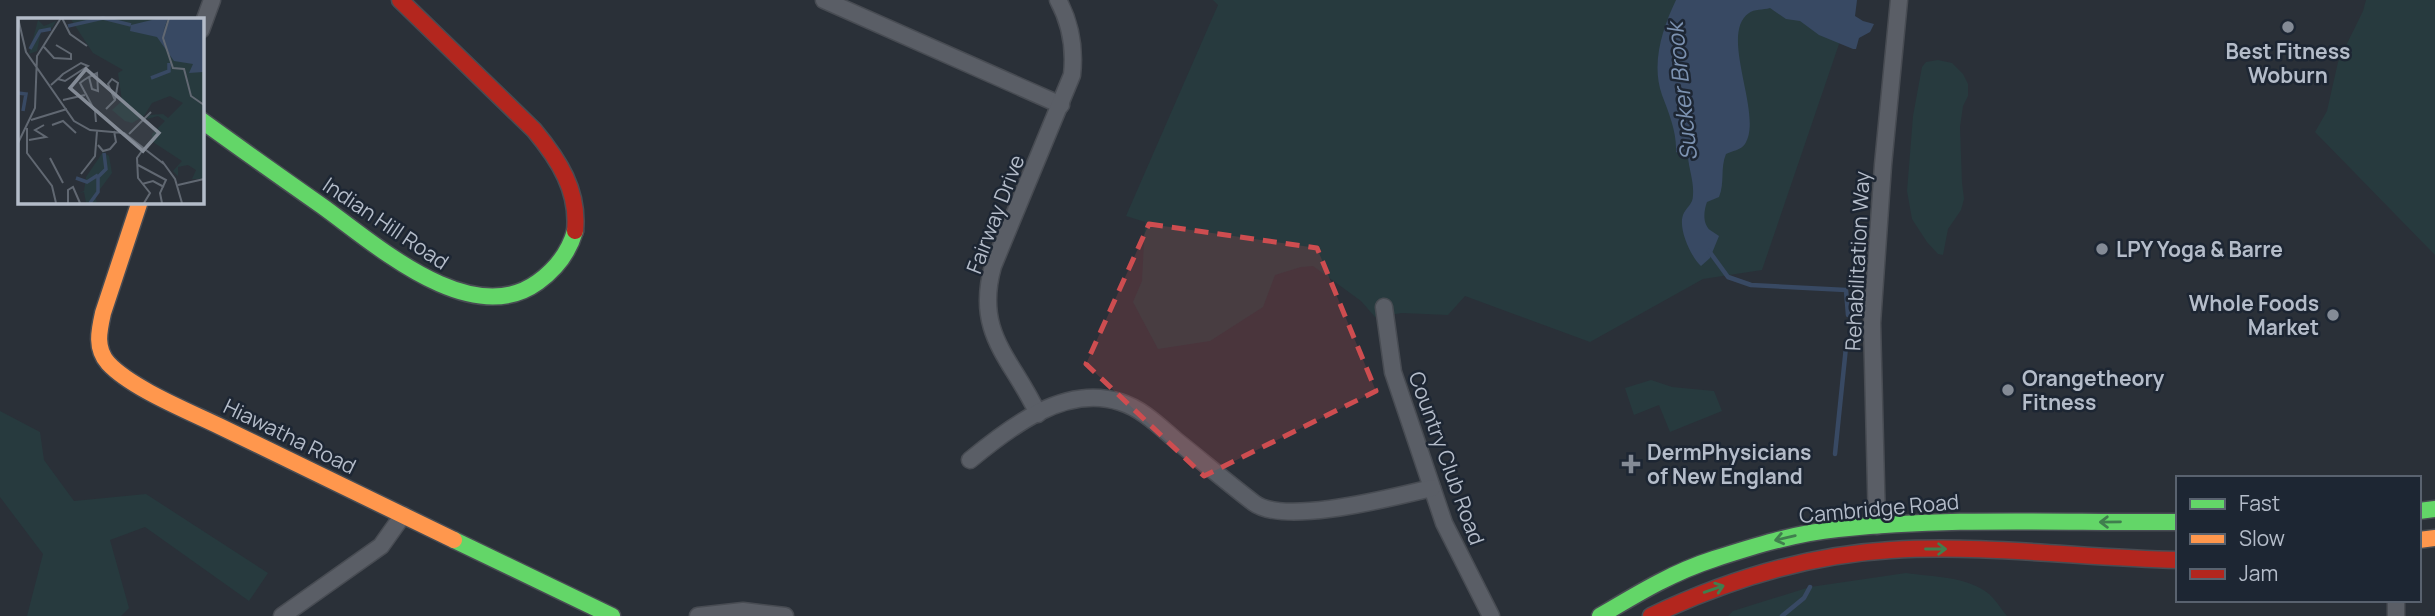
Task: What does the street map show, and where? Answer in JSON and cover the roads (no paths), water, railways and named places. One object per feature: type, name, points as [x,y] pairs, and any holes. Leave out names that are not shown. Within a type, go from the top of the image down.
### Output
[{"type":"main road","name":"Indian Hill Road","points":[[203,121],[403,264],[434,282],[456,290],[498,296],[516,293],[536,283],[558,263],[573,243],[578,218],[568,179],[553,153],[534,130],[401,0]]},
{"type":"main road","name":"Hiawatha Road","points":[[139,203],[99,332],[100,351],[121,375],[403,515],[586,611],[612,616]]},
{"type":"main road","name":"Cambridge Road","points":[[1600,616],[1663,579],[1736,551],[1811,533],[1961,520],[2176,522]]},
{"type":"main road","points":[[2068,523],[2068,556]]},
{"type":"main road","name":"Cambridge Road","points":[[1651,616],[1702,593],[1745,578],[1827,557],[1915,549],[2176,559]]},
{"type":"street","points":[[203,25],[212,0]]},
{"type":"street","points":[[824,0],[1061,105]]},
{"type":"street","name":"Fairway Drive","points":[[1038,414],[1027,391],[999,348],[989,318],[988,297],[993,266],[1072,75],[1071,32],[1058,0]]},
{"type":"street","name":"Rehabilitation Way","points":[[1877,526],[1872,323],[1883,165],[1899,0]]},
{"type":"street","name":"Country Club Road","points":[[1384,307],[1393,372],[1432,488],[1454,547],[1491,616]]},
{"type":"street","points":[[970,460],[1010,428],[1069,401],[1086,398],[1112,400],[1129,405],[1144,414],[1254,503],[1271,511],[1298,512],[1330,508],[1432,488]]},
{"type":"street","points":[[282,616],[381,547],[403,515]]},
{"type":"street","points":[[698,616],[743,611],[785,616]]},
{"type":"water","points":[[1676,0],[1857,0],[1855,16],[1874,24],[1870,32],[1859,38],[1856,49],[1853,49],[1819,35],[1800,21],[1786,19],[1770,8],[1749,13],[1741,23],[1739,56],[1749,114],[1749,131],[1743,146],[1726,154],[1719,197],[1707,202],[1706,224],[1719,236],[1710,258],[1701,266],[1690,250],[1682,228],[1683,215],[1693,195],[1688,157],[1676,152],[1674,130],[1659,83],[1660,47]]},
{"type":"waterway","name":"Sucker Brook","points":[[1709,251],[1728,277],[1751,285],[1846,290],[1848,315]]},
{"type":"waterway","name":"Sucker Brook","points":[[1835,454],[1846,347]]},
{"type":"waterway","name":"Sucker Brook","points":[[1782,616],[1804,598],[1810,587]]},
{"type":"place","name":"Best Fitness Woburn","points":[[2288,27]]},
{"type":"place","name":"LPY Yoga & Barre","points":[[2102,249]]},
{"type":"place","name":"Whole Foods Market","points":[[2333,315]]},
{"type":"place","name":"Orangetheory Fitness","points":[[2008,390]]},
{"type":"place","name":"DermPhysicians of New England","points":[[1631,464]]}]
